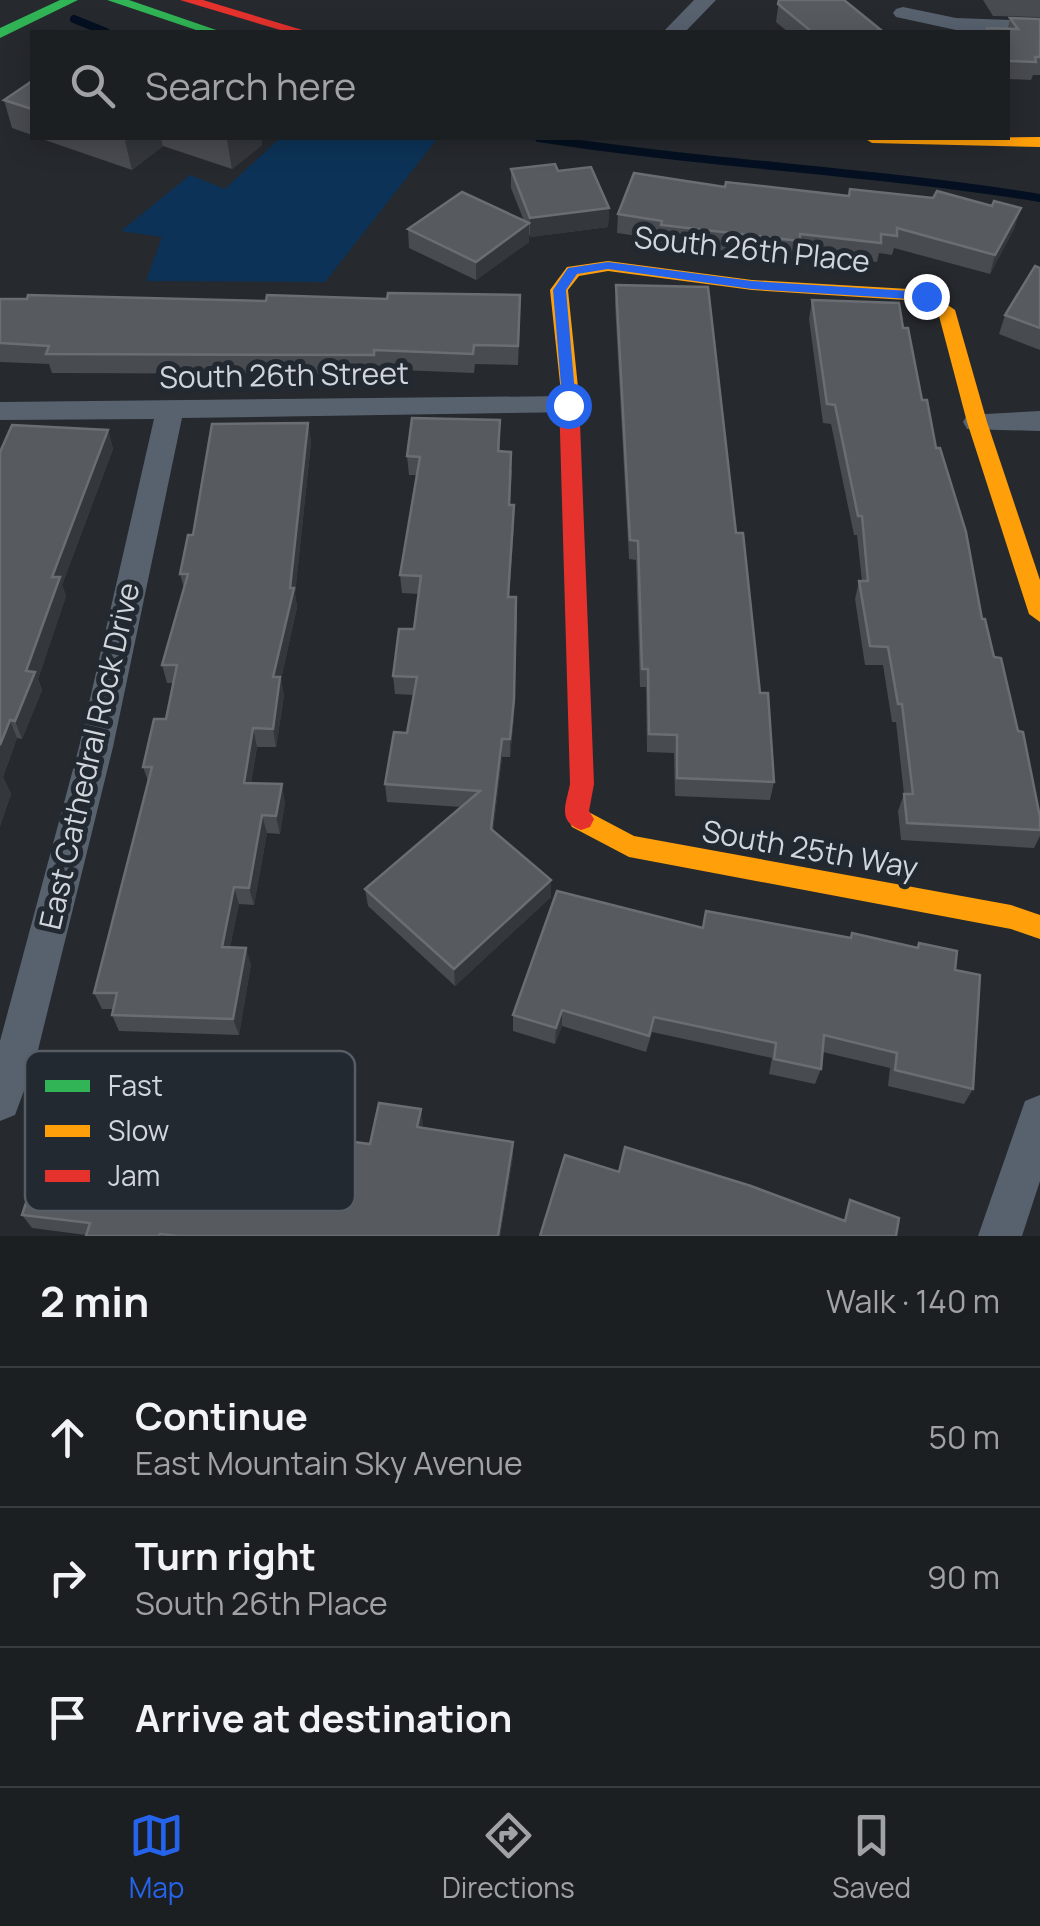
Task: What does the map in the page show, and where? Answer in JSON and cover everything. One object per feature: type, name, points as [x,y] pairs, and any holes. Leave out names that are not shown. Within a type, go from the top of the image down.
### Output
[{"type":"street","points":[[0,34],[71,0]]},
{"type":"street","points":[[114,0],[209,30]]},
{"type":"street","points":[[187,0],[295,30]]},
{"type":"street","points":[[675,30],[706,0]]},
{"type":"street","points":[[903,13],[956,24],[1040,27]]},
{"type":"street","points":[[894,140],[1040,166]]},
{"type":"street","points":[[962,140],[1040,142]]},
{"type":"street","name":"South 26th Place","points":[[568,405],[560,290],[573,270],[608,266],[752,285],[926,296],[948,314],[977,422]]},
{"type":"street","name":"South 26th Street","points":[[0,411],[568,405]]},
{"type":"street","name":"South 25th Way","points":[[568,405],[582,784],[576,816],[628,846],[1011,917],[1040,927]]},
{"type":"street","name":"East Cathedral Rock Drive","points":[[0,1100],[16,1058],[96,748],[170,409]]},
{"type":"street","points":[[1040,421],[977,422],[1040,614]]},
{"type":"street","points":[[1000,1236],[1040,1116]]},
{"type":"shaded area","points":[[278,140],[436,140],[325,282],[146,281],[162,237],[121,231],[190,175],[225,189]]},
{"type":"building","points":[[779,0],[844,0],[881,30],[810,30],[778,4]]},
{"type":"building","points":[[1010,18],[1040,19],[1040,57],[1035,57],[1036,62],[1010,61],[1010,30],[987,28],[1018,29]]},
{"type":"building","points":[[30,82],[30,108],[4,100]]},
{"type":"building","points":[[555,164],[558,171],[591,167],[609,208],[530,218],[511,169]]},
{"type":"building","points":[[634,173],[725,187],[726,182],[849,196],[850,189],[933,198],[937,191],[992,206],[994,201],[1021,208],[995,255],[897,228],[897,236],[881,234],[881,243],[800,234],[800,241],[661,225],[662,221],[618,214]]},
{"type":"building","points":[[462,192],[529,223],[476,262],[408,229]]},
{"type":"building","points":[[1035,266],[1040,268],[1040,328],[1005,315]]},
{"type":"building","points":[[616,285],[708,287],[736,533],[743,533],[760,693],[768,693],[774,782],[677,778],[677,735],[649,734],[648,669],[642,669],[638,541],[630,540]]},
{"type":"building","points":[[388,293],[520,295],[518,346],[474,345],[473,354],[374,350],[374,355],[46,354],[49,346],[0,343],[0,299],[27,299],[28,295],[266,301],[267,295],[387,299]]},
{"type":"building","points":[[812,300],[899,303],[922,400],[927,400],[936,448],[940,448],[966,532],[982,619],[994,657],[1001,658],[1018,731],[1023,732],[1040,830],[907,823],[904,794],[913,794],[902,704],[898,704],[888,647],[870,646],[859,581],[868,581],[862,516],[858,516],[835,405],[827,404]]},
{"type":"building","points":[[412,418],[500,420],[498,451],[511,452],[509,505],[514,505],[508,597],[516,597],[514,699],[510,739],[502,739],[491,829],[551,880],[454,969],[365,889],[480,791],[385,784],[394,732],[407,733],[417,677],[393,676],[399,629],[414,629],[421,576],[400,575],[420,457],[407,456]]},
{"type":"building","points":[[308,423],[290,588],[294,588],[273,677],[280,677],[273,729],[253,728],[244,783],[282,784],[276,816],[262,815],[249,888],[234,887],[222,947],[246,948],[233,1019],[112,1015],[117,993],[94,993],[152,767],[143,767],[154,719],[166,719],[177,665],[162,665],[188,574],[180,574],[188,535],[193,535],[212,424]]},
{"type":"building","points":[[12,425],[108,430],[52,577],[60,577],[26,671],[35,672],[15,721],[10,720],[0,745],[0,452]]},
{"type":"building","points":[[557,891],[703,928],[706,911],[851,938],[852,933],[918,948],[919,943],[957,951],[955,970],[980,975],[973,1089],[895,1070],[897,1053],[824,1035],[821,1069],[774,1059],[776,1043],[654,1017],[649,1036],[562,1010],[556,1028],[513,1015]]},
{"type":"building","points":[[379,1103],[421,1109],[417,1127],[513,1142],[498,1236],[86,1236],[90,1223],[22,1215],[25,1206],[25,1211],[355,1211],[355,1142],[370,1144]]},
{"type":"building","points":[[625,1147],[751,1186],[845,1221],[850,1200],[899,1218],[896,1236],[540,1236],[565,1155],[619,1172]]},
{"type":"waterway","points":[[74,19],[101,30]]},
{"type":"waterway","points":[[554,140],[1040,198]]},
{"type":"traffic: fast","points":[[0,34],[71,0]]},
{"type":"traffic: fast","points":[[114,0],[209,30]]},
{"type":"traffic: slow","points":[[956,140],[1040,142]]},
{"type":"traffic: slow","points":[[569,397],[559,290],[573,271],[608,266],[752,285],[926,296],[948,314],[977,422],[1040,614]]},
{"type":"traffic: slow","points":[[581,819],[629,846],[1011,917],[1040,927]]},
{"type":"traffic: jam","points":[[187,0],[295,30]]},
{"type":"traffic: jam","points":[[569,397],[582,784],[576,816],[581,819]]},
{"type":"route","points":[[568,405],[560,290],[573,270],[608,266],[752,285],[926,296]]}]
